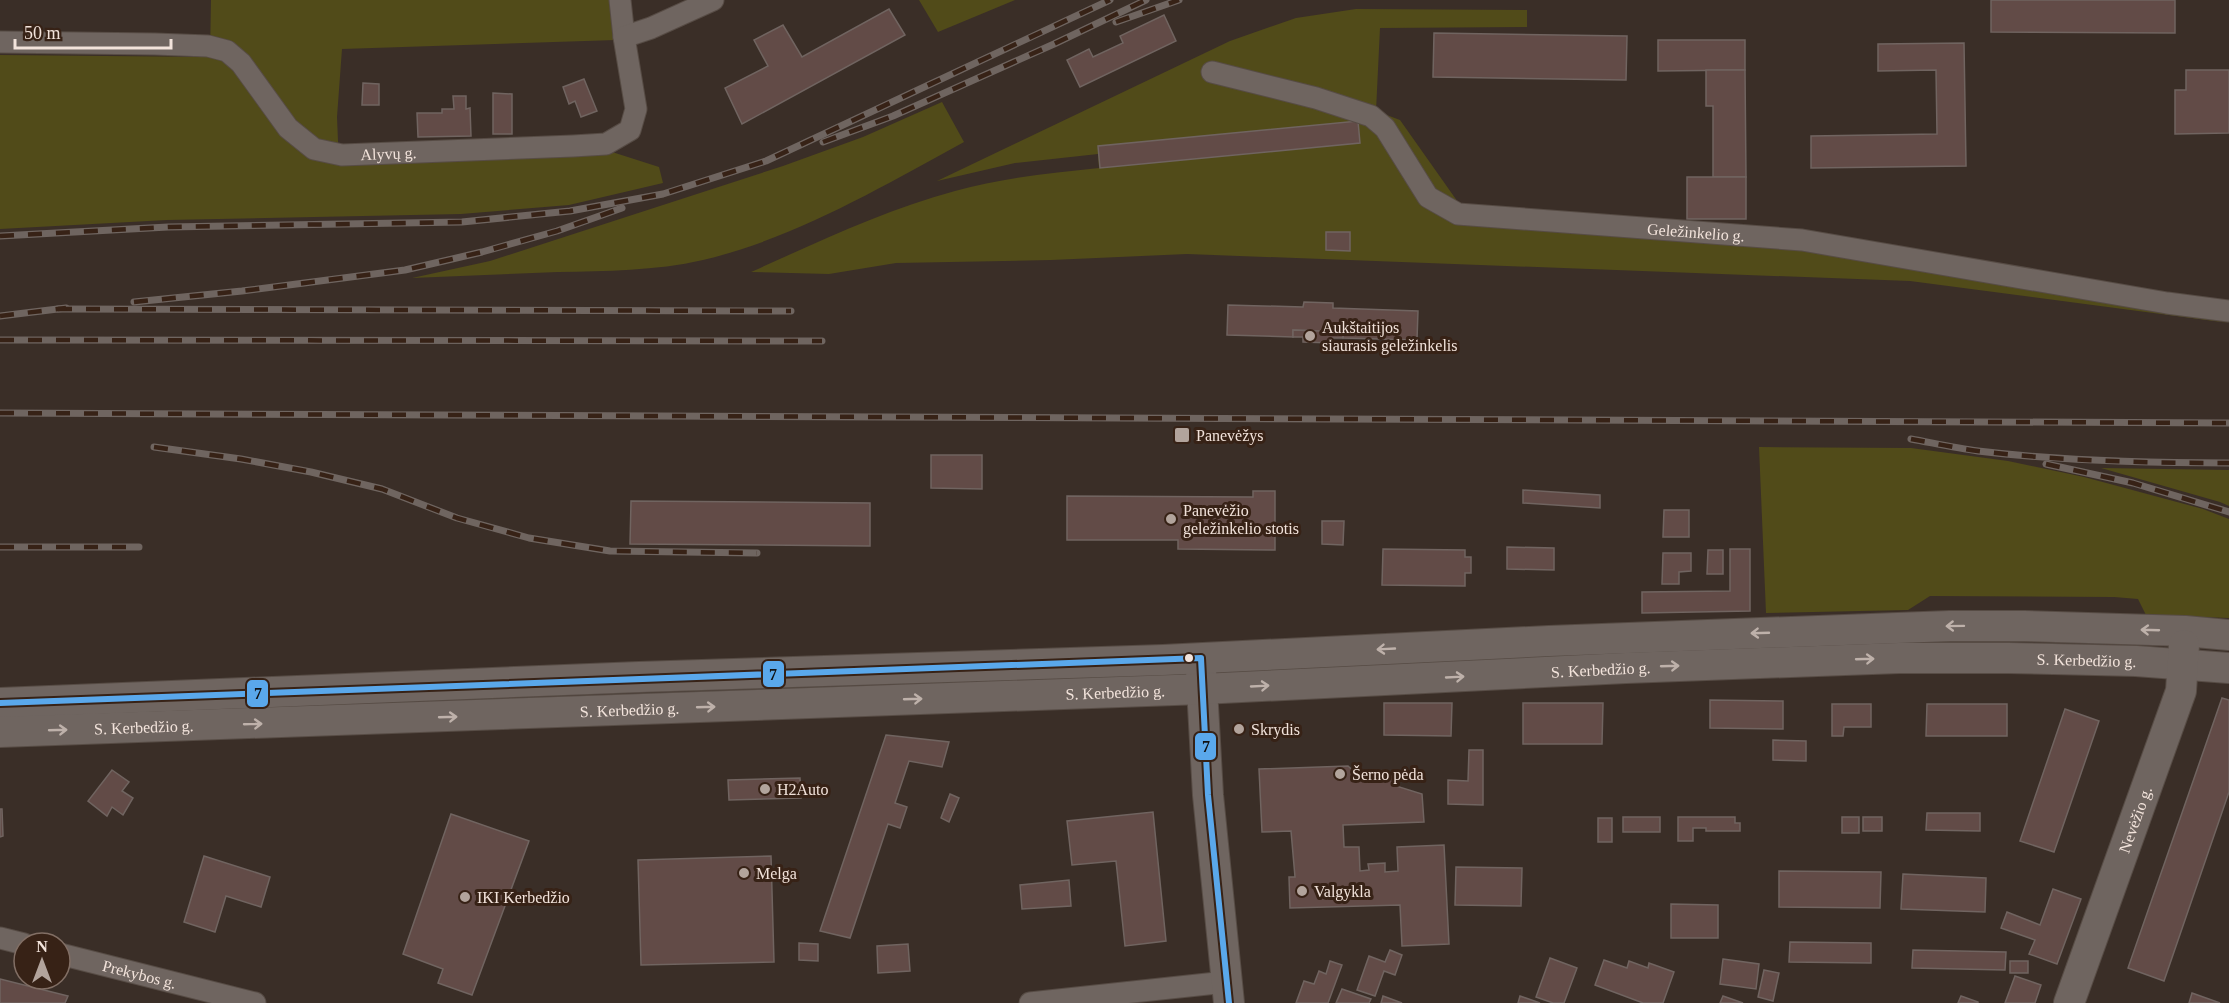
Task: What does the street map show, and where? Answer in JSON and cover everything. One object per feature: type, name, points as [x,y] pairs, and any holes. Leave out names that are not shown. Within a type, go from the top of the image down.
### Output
[{"type":"main road","name":"S. Kerbedžio g.","points":[[0,703],[639,677],[1201,658],[1939,627],[2024,626],[2185,631],[2229,635]]},
{"type":"main road","name":"Nevėžio g.","points":[[2069,1003],[2181,691],[2185,631]]},
{"type":"main road","points":[[1201,658],[1208,795],[1228,992]]},
{"type":"main road","name":"S. Kerbedžio g.","points":[[0,732],[1202,689],[1602,669],[1899,658],[2008,658],[2184,664],[2229,668]]},
{"type":"main road","points":[[639,677],[641,710]]},
{"type":"main road","points":[[323,690],[324,722]]},
{"type":"street","name":"Alyvų g.","points":[[0,42],[208,46],[227,51],[242,63],[288,128],[314,149],[342,155],[606,144],[630,130],[636,109],[620,0]]},
{"type":"street","points":[[624,37],[651,28],[712,0]]},
{"type":"street","name":"Geležinkelio g.","points":[[1212,72],[1316,98],[1371,116],[1385,128],[1428,197],[1458,214],[1802,240],[2229,311]]},
{"type":"street","name":"Prekybos g.","points":[[72,957],[255,1003]]},
{"type":"street","points":[[1030,1003],[1228,992]]},
{"type":"shaded area","points":[[211,0],[612,0],[616,40],[342,49],[337,117],[339,165],[609,151],[659,167],[663,183],[569,205],[461,214],[167,220],[0,229],[0,55],[210,57]]},
{"type":"shaded area","points":[[919,0],[1015,0],[938,32]]},
{"type":"shaded area","points":[[1356,9],[1527,10],[1527,27],[1380,28],[1376,111],[1400,120],[1460,205],[1802,249],[2229,323],[1910,281],[1187,254],[896,263],[829,274],[751,272],[852,227],[929,199],[973,186],[1009,179],[1099,168],[1098,154],[1015,163],[937,181],[1230,41],[1296,18]]},
{"type":"shaded area","points":[[942,102],[964,142],[837,210],[771,239],[738,250],[685,264],[649,268],[412,278],[490,261],[783,166],[863,137]]},
{"type":"shaded area","points":[[1759,447],[1911,448],[2008,461],[2084,477],[2203,509],[2229,519],[2229,618],[2146,615],[2138,599],[2114,597],[1930,596],[1908,610],[1766,613]]},
{"type":"shaded area","points":[[2101,468],[2229,470],[2229,506],[2220,502]]},
{"type":"building","points":[[1991,0],[2175,0],[2175,33],[1991,32]]},
{"type":"building","points":[[889,9],[905,35],[742,124],[725,88],[768,66],[754,40],[783,25],[802,57]]},
{"type":"building","points":[[1164,15],[1176,41],[1080,87],[1067,60],[1089,49],[1093,57],[1123,43],[1120,36]]},
{"type":"building","points":[[1434,33],[1627,36],[1626,80],[1433,77]]},
{"type":"building","points":[[1658,40],[1745,40],[1745,70],[1658,71]]},
{"type":"building","points":[[1964,43],[1966,166],[1811,168],[1811,136],[1937,134],[1936,70],[1878,71],[1878,44]]},
{"type":"building","points":[[1706,70],[1745,70],[1746,177],[1713,177],[1713,106],[1706,106]]},
{"type":"building","points":[[2186,70],[2229,70],[2229,133],[2175,134],[2175,90],[2186,90]]},
{"type":"building","points":[[584,79],[597,111],[581,117],[575,101],[569,104],[563,87]]},
{"type":"building","points":[[363,83],[379,84],[379,105],[362,105]]},
{"type":"building","points":[[493,93],[512,94],[512,134],[493,134]]},
{"type":"building","points":[[453,96],[466,96],[466,109],[470,108],[471,136],[418,137],[417,113],[442,113],[442,109],[454,109]]},
{"type":"building","points":[[1358,121],[1360,143],[1100,168],[1098,146]]},
{"type":"building","points":[[1687,177],[1746,177],[1746,219],[1687,219]]},
{"type":"building","points":[[1326,232],[1350,232],[1350,251],[1326,250]]},
{"type":"building","points":[[1304,302],[1333,303],[1333,308],[1418,311],[1417,340],[1343,338],[1343,332],[1293,330],[1293,337],[1227,335],[1228,305],[1303,307]]},
{"type":"building","points":[[1293,330],[1343,332],[1343,338],[1332,338],[1332,343],[1303,342],[1303,337],[1293,337]]},
{"type":"building","points":[[931,455],[982,455],[982,489],[931,488]]},
{"type":"building","points":[[1523,490],[1600,495],[1600,508],[1523,503]]},
{"type":"building","name":"Panevėžio geležinkelio stotis","points":[[1253,491],[1275,491],[1275,550],[1178,549],[1178,540],[1067,540],[1067,496],[1253,497]]},
{"type":"building","points":[[631,501],[870,503],[870,546],[630,544]]},
{"type":"building","points":[[1664,510],[1689,510],[1689,537],[1663,537]]},
{"type":"building","points":[[1322,521],[1344,521],[1343,545],[1322,544]]},
{"type":"building","points":[[1507,547],[1554,548],[1554,570],[1507,569]]},
{"type":"building","points":[[1383,549],[1465,550],[1465,557],[1471,557],[1471,573],[1465,573],[1465,586],[1382,585]]},
{"type":"building","points":[[1730,549],[1750,549],[1750,611],[1642,613],[1642,592],[1730,591]]},
{"type":"building","points":[[1708,550],[1723,550],[1723,574],[1707,574]]},
{"type":"building","points":[[1663,553],[1691,553],[1691,571],[1679,572],[1679,584],[1662,584]]},
{"type":"building","points":[[2222,698],[2229,700],[2229,792],[2164,981],[2128,968]]},
{"type":"building","points":[[1710,700],[1783,701],[1783,729],[1710,728]]},
{"type":"building","points":[[1384,703],[1452,703],[1451,736],[1384,735]]},
{"type":"building","points":[[1523,703],[1603,703],[1602,744],[1523,744]]},
{"type":"building","points":[[1832,704],[1871,704],[1871,727],[1844,727],[1843,736],[1832,736]]},
{"type":"building","points":[[1927,704],[2007,704],[2007,736],[1926,736]]},
{"type":"building","points":[[2065,709],[2099,721],[2054,852],[2020,841]]},
{"type":"building","points":[[886,735],[949,742],[942,767],[909,761],[895,803],[907,807],[900,828],[888,824],[850,938],[820,931]]},
{"type":"building","points":[[1773,740],[1806,741],[1806,761],[1773,760]]},
{"type":"building","points":[[1469,750],[1483,750],[1483,805],[1448,804],[1448,780],[1468,781]]},
{"type":"building","points":[[1348,766],[1361,778],[1394,776],[1396,786],[1422,794],[1424,822],[1343,825],[1344,847],[1359,847],[1360,871],[1369,870],[1368,864],[1385,863],[1385,872],[1398,871],[1397,847],[1444,845],[1449,944],[1402,946],[1400,905],[1290,908],[1289,877],[1295,877],[1291,831],[1262,832],[1259,769]]},
{"type":"building","points":[[112,770],[129,782],[122,791],[133,798],[123,815],[112,807],[107,816],[88,801]]},
{"type":"building","name":"H2Auto","points":[[800,778],[801,798],[729,800],[728,780]]},
{"type":"building","points":[[950,794],[959,798],[949,822],[941,818]]},
{"type":"building","points":[[0,809],[2,809],[3,836],[0,837]]},
{"type":"building","points":[[1153,812],[1166,941],[1125,946],[1116,861],[1072,865],[1067,821]]},
{"type":"building","points":[[1927,813],[1980,813],[1980,831],[1926,830]]},
{"type":"building","name":"IKI Kerbedžio","points":[[451,814],[529,841],[472,995],[438,983],[443,969],[403,954]]},
{"type":"building","points":[[1623,817],[1660,817],[1660,832],[1623,832]]},
{"type":"building","points":[[1678,817],[1735,817],[1735,823],[1740,823],[1740,831],[1706,831],[1706,828],[1693,828],[1693,841],[1678,841]]},
{"type":"building","points":[[1842,817],[1859,817],[1859,833],[1842,833]]},
{"type":"building","points":[[1863,817],[1882,817],[1882,831],[1863,831]]},
{"type":"building","points":[[1598,818],[1612,818],[1612,842],[1598,842]]},
{"type":"building","points":[[204,856],[270,877],[261,907],[226,896],[215,932],[184,922]]},
{"type":"building","points":[[771,856],[774,962],[641,965],[638,860]]},
{"type":"building","points":[[1456,867],[1522,868],[1521,906],[1455,905]]},
{"type":"building","points":[[1779,871],[1881,872],[1880,908],[1779,907]]},
{"type":"building","points":[[1903,874],[1986,878],[1985,912],[1901,909]]},
{"type":"building","points":[[1069,880],[1071,906],[1022,909],[1020,885]]},
{"type":"building","points":[[2053,889],[2081,899],[2057,964],[2029,954],[2035,940],[2001,928],[2007,912],[2040,925]]},
{"type":"building","points":[[1671,904],[1718,905],[1718,938],[1671,938]]},
{"type":"building","points":[[1790,942],[1871,943],[1871,963],[1789,962]]},
{"type":"building","points":[[799,943],[818,944],[818,961],[799,960]]},
{"type":"building","points":[[908,944],[910,971],[878,973],[877,946]]},
{"type":"building","points":[[1390,950],[1402,955],[1395,975],[1384,971],[1375,996],[1357,990],[1369,956],[1385,962]]},
{"type":"building","points":[[1913,950],[2006,952],[2005,970],[1912,968]]},
{"type":"building","points":[[1550,958],[1577,968],[1564,1003],[1553,1003],[1536,997]]},
{"type":"building","points":[[1723,959],[1759,964],[1756,989],[1720,984]]},
{"type":"building","points":[[1604,960],[1627,968],[1629,961],[1648,968],[1649,963],[1674,972],[1663,1003],[1643,1003],[1595,985]]},
{"type":"building","points":[[1330,961],[1342,965],[1328,1003],[1296,1003],[1304,981],[1314,984],[1319,971],[1326,974]]},
{"type":"building","points":[[2010,961],[2028,961],[2028,973],[2010,973]]},
{"type":"building","points":[[1764,970],[1779,973],[1773,1001],[1758,997]]},
{"type":"building","points":[[2015,976],[2041,985],[2035,1003],[2005,1003]]},
{"type":"building","points":[[0,979],[12,982],[12,991],[48,991],[68,996],[65,1003],[0,1003]]},
{"type":"building","points":[[1342,989],[1371,999],[1369,1003],[1336,1003]]},
{"type":"building","points":[[2192,993],[2220,1003],[2189,1003]]},
{"type":"building","points":[[1383,996],[1402,1003],[1381,1003]]},
{"type":"building","points":[[1520,996],[1540,1003],[1518,1003]]},
{"type":"building","points":[[1723,996],[1743,1003],[1720,1003]]},
{"type":"building","points":[[1961,996],[1978,1002],[1978,1003],[1958,1003]]},
{"type":"railway","points":[[0,236],[168,227],[462,222],[570,211],[663,194],[766,161],[1110,0]]},
{"type":"railway","points":[[823,142],[893,116],[1146,0]]},
{"type":"railway","points":[[1116,22],[1179,0]]},
{"type":"railway","points":[[134,302],[405,270],[557,231],[622,208]]},
{"type":"railway","points":[[0,316],[66,308]]},
{"type":"railway","points":[[58,309],[791,311]]},
{"type":"railway","points":[[0,340],[822,341]]},
{"type":"railway","points":[[0,413],[2229,423]]},
{"type":"railway","points":[[1911,439],[1978,451],[2041,457],[2135,462],[2229,463]]},
{"type":"railway","points":[[154,447],[241,459],[311,472],[382,489],[457,518],[529,538],[610,551],[757,553]]},
{"type":"railway","points":[[2046,464],[2133,483],[2229,512]]},
{"type":"railway","points":[[0,547],[139,547]]},
{"type":"transit line","name":"7","points":[[0,703],[1201,658],[1208,795],[1229,1003]]},
{"type":"place","name":"Aukštaitijos siaurasis geležinkelis","points":[[1310,336]]},
{"type":"place","name":"Panevėžys","points":[[1182,435]]},
{"type":"place","name":"Panevėžio geležinkelio stotis","points":[[1171,519]]},
{"type":"place","name":"Skrydis","points":[[1239,729]]},
{"type":"place","name":"Šerno pėda","points":[[1340,774]]},
{"type":"place","name":"H2Auto","points":[[765,789]]},
{"type":"place","name":"Melga","points":[[744,873]]},
{"type":"place","name":"Valgykla","points":[[1302,891]]},
{"type":"place","name":"IKI Kerbedžio","points":[[465,897]]}]
